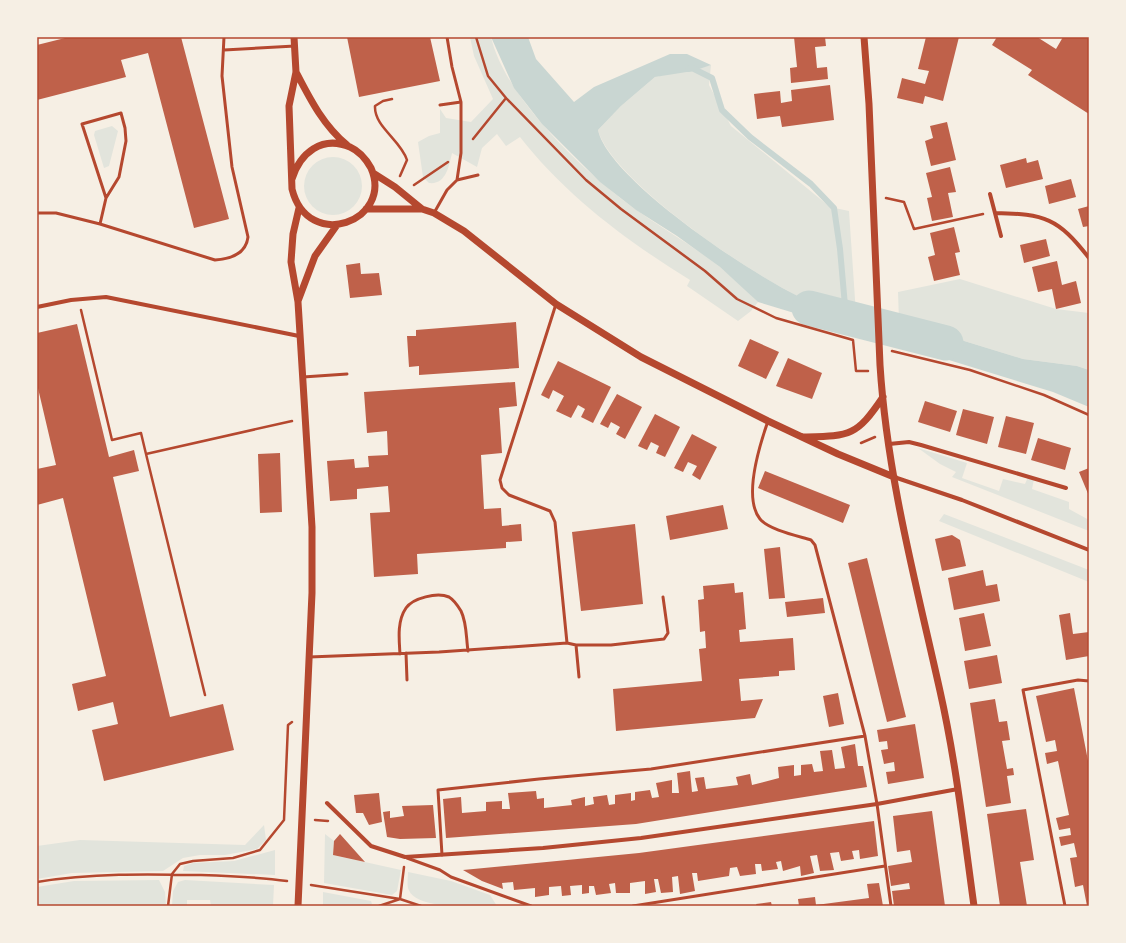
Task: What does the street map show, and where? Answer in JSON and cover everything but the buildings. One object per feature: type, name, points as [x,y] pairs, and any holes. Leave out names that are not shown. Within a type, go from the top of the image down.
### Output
[{"type":"street","points":[[294,37],[296,72],[289,106],[292,190],[299,208],[310,218],[316,221],[323,224],[337,225],[353,220],[366,209],[372,198],[374,186],[373,173],[368,162],[360,153],[336,136],[317,112],[296,72]]},
{"type":"street","points":[[864,37],[873,195],[879,346],[883,397],[894,477],[909,557],[941,693],[958,789],[974,906]]},
{"type":"street","points":[[292,179],[296,167],[303,156],[313,148],[325,144],[337,143],[350,147]]},
{"type":"street","points":[[373,173],[402,192],[422,209]]},
{"type":"street","points":[[990,194],[1001,236]]},
{"type":"street","points":[[298,906],[309,657],[312,527],[301,378],[298,302],[290,262],[293,234],[299,208]]},
{"type":"street","points":[[366,209],[422,209],[434,213],[464,231],[556,304],[641,357],[768,421],[894,477],[962,500],[1089,550]]},
{"type":"street","points":[[995,213],[1022,214],[1040,218],[1059,225],[1073,238],[1089,258]]},
{"type":"street","points":[[298,302],[316,256],[337,225]]},
{"type":"street","points":[[37,307],[79,299],[106,297],[299,336]]},
{"type":"street","points":[[802,437],[845,434],[868,420],[883,397]]},
{"type":"street","points":[[889,444],[909,442],[1066,488]]},
{"type":"street","points":[[327,803],[371,846],[405,857],[543,848],[641,838],[877,804],[958,789]]},
{"type":"lane","points":[[37,213],[56,213],[100,224],[215,260],[233,257],[245,246],[248,237],[232,167],[222,76],[224,37]]},
{"type":"lane","points":[[447,37],[452,68],[461,102],[461,153],[457,180]]},
{"type":"lane","points":[[224,50],[295,46]]},
{"type":"lane","points":[[440,105],[461,102]]},
{"type":"lane","points":[[100,224],[106,198],[119,176],[126,141],[125,128],[121,113],[82,124],[106,198]]},
{"type":"lane","points":[[434,213],[447,190],[457,180],[478,175]]},
{"type":"lane","points":[[556,304],[500,480],[502,488],[509,495],[550,511],[555,522],[567,642]]},
{"type":"lane","points":[[301,378],[347,374]]},
{"type":"lane","points":[[768,421],[758,450],[753,481],[755,506],[760,519],[773,527],[811,540],[816,545],[865,736],[877,804],[891,906]]},
{"type":"lane","points":[[400,654],[399,630],[401,617],[406,607],[425,597],[437,595],[449,597],[461,611],[464,619],[468,651]]},
{"type":"lane","points":[[309,657],[468,651],[567,642],[576,645],[611,645],[664,639],[668,633],[663,597]]},
{"type":"lane","points":[[576,645],[579,677]]},
{"type":"lane","points":[[406,653],[407,680]]},
{"type":"lane","points":[[1065,906],[1023,690],[1078,680],[1089,681]]},
{"type":"lane","points":[[442,855],[438,790],[651,769],[865,736]]},
{"type":"lane","points":[[405,857],[440,870],[451,877],[531,906]]},
{"type":"lane","points":[[633,906],[885,866]]},
{"type":"path","points":[[476,37],[488,76],[506,98],[586,180],[621,209],[705,271],[737,299],[776,318],[853,340],[856,372]]},
{"type":"path","points":[[402,192],[461,153],[506,98]]},
{"type":"path","points":[[392,99],[383,101],[376,106],[375,114],[380,124],[404,151],[407,160],[395,187]]},
{"type":"path","points":[[873,195],[904,202],[914,229],[976,214],[995,213]]},
{"type":"path","points":[[79,299],[112,440],[141,433],[205,695]]},
{"type":"path","points":[[899,352],[921,360],[970,370],[1044,395],[1089,415]]},
{"type":"path","points":[[146,454],[304,418]]},
{"type":"path","points":[[168,906],[172,874],[180,864],[193,861],[233,858],[260,850],[284,820],[288,725],[306,714]]},
{"type":"path","points":[[301,822],[347,822]]},
{"type":"path","points":[[400,899],[405,857]]},
{"type":"path","points":[[37,882],[77,876],[172,874],[264,877]]},
{"type":"path","points":[[327,887],[400,899],[421,906]]},
{"type":"path","points":[[379,906],[400,899]]},
{"type":"shaded area","points":[[470,37],[491,37],[499,60],[512,85],[530,109],[571,155],[615,194],[710,259],[730,275],[758,302],[751,311],[738,321],[687,286],[690,280],[643,250],[577,198],[557,179],[520,137],[506,146],[497,134],[482,148],[477,167],[452,153],[448,169],[443,178],[435,183],[429,183],[423,177],[418,142],[429,136],[440,133],[440,109],[446,118],[471,122],[493,99],[474,56]]},
{"type":"shaded area","points":[[491,37],[528,37],[536,59],[574,102],[594,87],[670,54],[687,54],[711,65],[693,71],[655,77],[621,106],[598,130],[608,151],[629,175],[657,201],[724,252],[787,290],[809,301],[856,314],[857,332],[758,302],[720,267],[677,236],[636,210],[600,182],[542,124],[514,88]]},
{"type":"shaded area","points":[[711,65],[709,85],[731,126],[830,207],[849,211],[856,314],[809,301],[786,290],[724,252],[658,201],[630,175],[609,151],[598,130],[621,106],[655,77]]},
{"type":"shaded area","points":[[112,126],[118,131],[109,166],[104,168],[94,135],[95,131]]},
{"type":"shaded area","points":[[333,157],[344,159],[357,170],[360,175],[362,186],[360,197],[349,210],[344,213],[333,215],[322,213],[309,202],[306,197],[304,186],[306,175],[317,162],[322,159]]},
{"type":"shaded area","points":[[960,279],[1056,309],[1089,313],[1089,370],[1077,366],[1023,359],[899,321],[898,292]]},
{"type":"shaded area","points":[[899,321],[1023,359],[1077,366],[1089,370],[1089,407],[1053,392],[900,345]]},
{"type":"shaded area","points":[[918,448],[967,463],[962,478],[999,491],[1003,479],[1025,484],[1028,477],[1034,479],[1032,489],[1069,502],[1069,509],[1089,520],[1089,531],[952,477],[956,472],[940,464]]},
{"type":"shaded area","points":[[944,514],[1089,570],[1089,582],[939,521]]},
{"type":"shaded area","points":[[264,825],[266,840],[257,849],[225,855],[200,855],[183,858],[163,871],[72,873],[37,879],[37,846],[80,840],[245,845]]},
{"type":"shaded area","points":[[325,834],[334,841],[333,855],[401,870],[397,891],[392,895],[324,883]]},
{"type":"shaded area","points":[[275,850],[275,875],[183,871],[184,866],[193,863],[234,861]]},
{"type":"shaded area","points":[[408,872],[451,881],[490,895],[497,906],[448,906],[422,901],[413,895],[408,888]]},
{"type":"shaded area","points":[[159,880],[165,892],[166,906],[37,906],[37,887],[74,881]]},
{"type":"shaded area","points":[[185,880],[274,885],[273,906],[211,906],[210,900],[187,900],[187,906],[172,906],[173,891],[178,882]]},
{"type":"shaded area","points":[[323,892],[371,901],[372,904],[369,906],[323,906]]},
{"type":"waterway","points":[[688,69],[692,68],[712,78],[722,110],[750,137],[811,184],[834,208],[840,249],[846,317]]},
{"type":"waterway","points":[[809,308],[946,343]]}]
